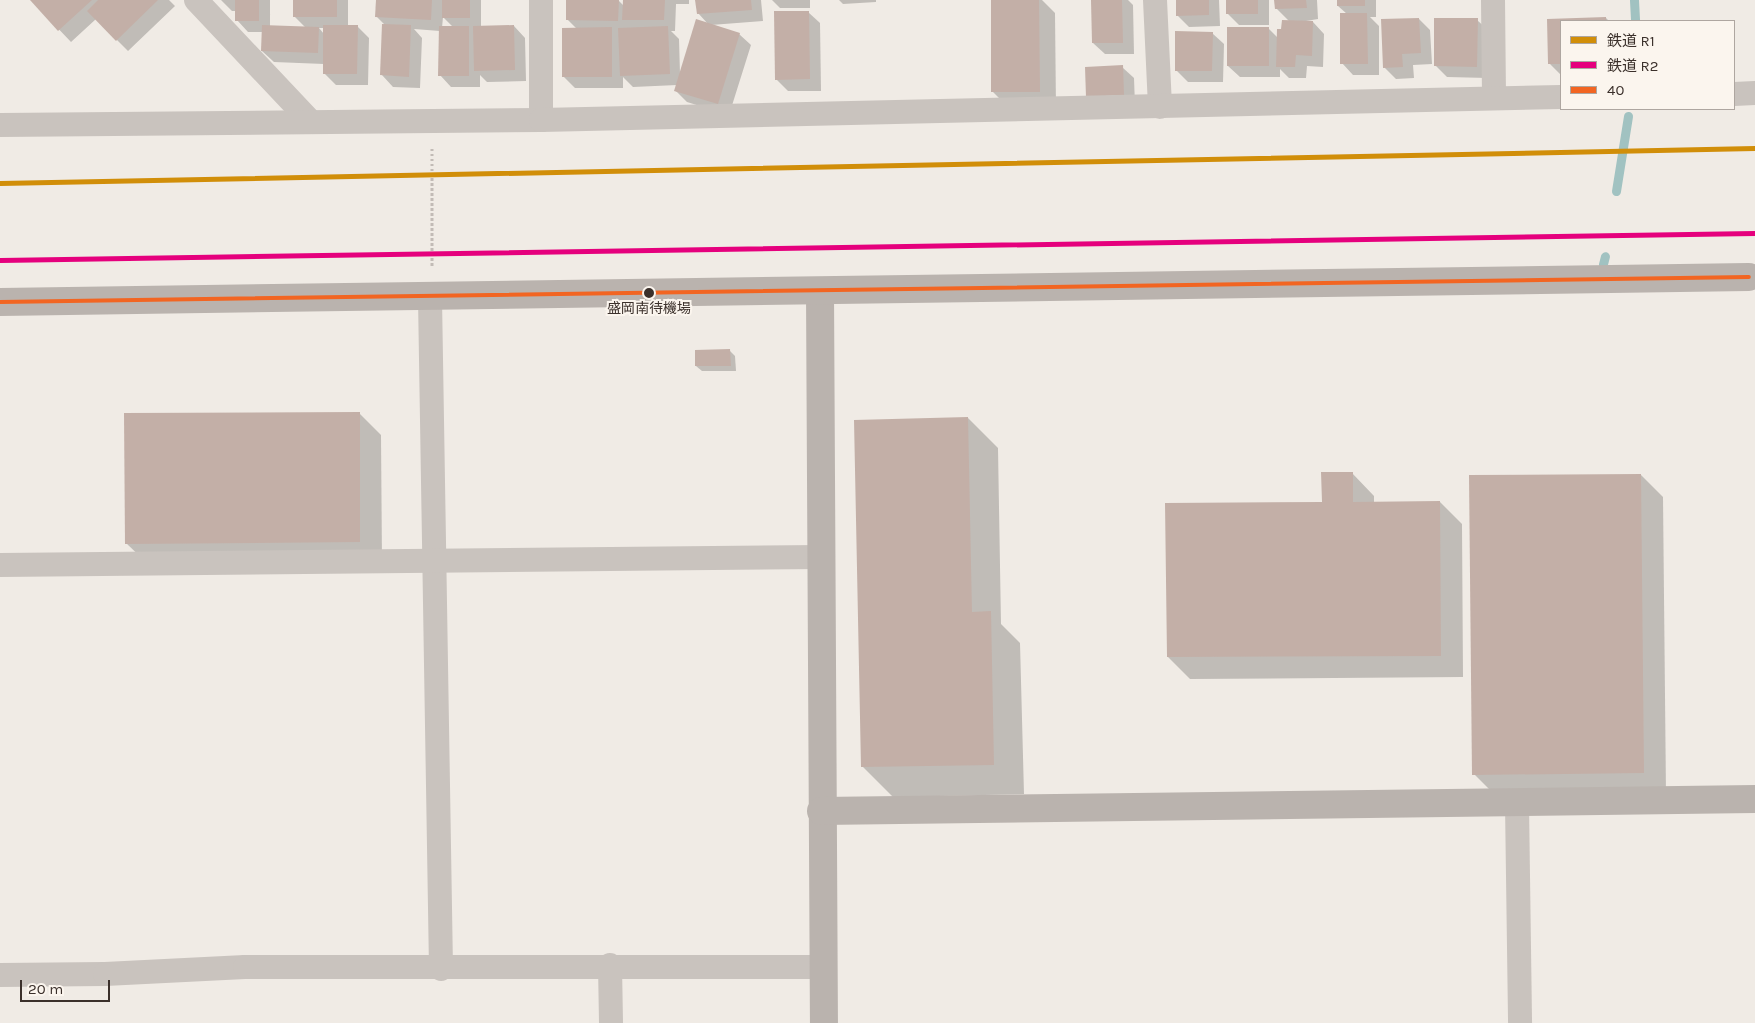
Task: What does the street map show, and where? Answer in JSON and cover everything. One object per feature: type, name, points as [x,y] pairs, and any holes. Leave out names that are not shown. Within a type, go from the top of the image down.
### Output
[{"type":"street","points":[[196,0],[309,120]]},
{"type":"street","points":[[541,0],[541,120]]},
{"type":"street","points":[[1155,0],[1160,107]]},
{"type":"street","points":[[1493,0],[1494,98]]},
{"type":"street","points":[[1735,94],[1755,93]]},
{"type":"street","points":[[0,125],[309,120],[541,120],[1560,97]]},
{"type":"street","points":[[0,302],[430,298],[1749,276]]},
{"type":"street","points":[[820,292],[821,811],[824,1023]]},
{"type":"street","points":[[430,298],[441,969]]},
{"type":"street","points":[[0,565],[435,559],[821,557]]},
{"type":"street","points":[[821,811],[1517,804],[1755,799]]},
{"type":"street","points":[[1517,804],[1520,1023]]},
{"type":"street","points":[[0,975],[105,974],[245,967],[441,969],[610,965],[823,967]]},
{"type":"street","points":[[610,965],[611,1023]]},
{"type":"path","points":[[431,120],[433,253]]},
{"type":"building","points":[[30,0],[92,0],[58,31]]},
{"type":"building","points":[[98,0],[158,0],[116,41],[87,11]]},
{"type":"building","points":[[235,0],[259,0],[259,21],[235,21]]},
{"type":"building","points":[[293,0],[337,0],[337,17],[293,17]]},
{"type":"building","points":[[376,0],[432,0],[431,20],[375,17]]},
{"type":"building","points":[[442,0],[470,0],[470,18],[442,18]]},
{"type":"building","points":[[566,0],[619,0],[618,21],[566,20]]},
{"type":"building","points":[[623,0],[665,0],[664,20],[622,20]]},
{"type":"building","points":[[695,0],[751,0],[752,10],[697,14]]},
{"type":"building","points":[[991,0],[1039,0],[1040,92],[991,92]]},
{"type":"building","points":[[1091,0],[1122,0],[1123,43],[1092,43]]},
{"type":"building","points":[[1176,0],[1209,0],[1209,15],[1176,16]]},
{"type":"building","points":[[1226,0],[1258,0],[1258,14],[1226,14]]},
{"type":"building","points":[[1274,0],[1306,0],[1307,8],[1275,9]]},
{"type":"building","points":[[1337,0],[1365,0],[1365,6],[1337,6]]},
{"type":"building","points":[[774,11],[809,11],[810,79],[775,80]]},
{"type":"building","points":[[1340,13],[1367,13],[1368,64],[1340,64]]},
{"type":"building","points":[[1606,17],[1606,20],[1560,20],[1560,64],[1548,64],[1547,19]]},
{"type":"building","points":[[1419,18],[1421,53],[1402,54],[1403,67],[1383,68],[1381,19]]},
{"type":"building","points":[[1434,18],[1478,18],[1477,67],[1434,66]]},
{"type":"building","points":[[696,19],[740,33],[718,104],[674,91]]},
{"type":"building","points":[[1282,20],[1313,21],[1312,56],[1296,55],[1295,67],[1276,67],[1277,29],[1281,29]]},
{"type":"building","points":[[382,24],[411,25],[409,77],[380,75]]},
{"type":"building","points":[[262,25],[319,27],[318,53],[261,51]]},
{"type":"building","points":[[323,25],[358,25],[357,74],[323,74]]},
{"type":"building","points":[[514,25],[515,70],[474,71],[473,26]]},
{"type":"building","points":[[439,26],[469,26],[469,76],[438,76]]},
{"type":"building","points":[[668,26],[670,74],[620,76],[618,28]]},
{"type":"building","points":[[612,27],[612,77],[562,77],[562,28]]},
{"type":"building","points":[[1227,27],[1269,27],[1269,66],[1227,66]]},
{"type":"building","points":[[1175,31],[1213,32],[1212,71],[1175,71]]},
{"type":"building","points":[[1123,65],[1124,95],[1086,97],[1085,67]]},
{"type":"building","points":[[730,349],[731,366],[695,366],[695,350]]},
{"type":"building","points":[[360,412],[360,542],[125,544],[124,413]]},
{"type":"building","points":[[968,417],[972,612],[991,611],[994,765],[861,767],[854,420]]},
{"type":"building","points":[[1321,472],[1353,472],[1353,502],[1440,501],[1441,656],[1167,657],[1165,503],[1322,502]]},
{"type":"building","points":[[1641,474],[1644,773],[1472,775],[1469,475]]},
{"type":"waterway","points":[[1634,0],[1635,20]]},
{"type":"waterway","points":[[1616,191],[1628,116]]},
{"type":"waterway","points":[[1603,264],[1605,256]]},
{"type":"rail line","name":"R1","points":[[0,183],[1755,148]]},
{"type":"rail line","name":"R2","points":[[0,260],[1755,233]]},
{"type":"transit line","name":"40","points":[[0,302],[1749,277]]},
{"type":"place","name":"盛岡南待機場","points":[[649,293]]}]
